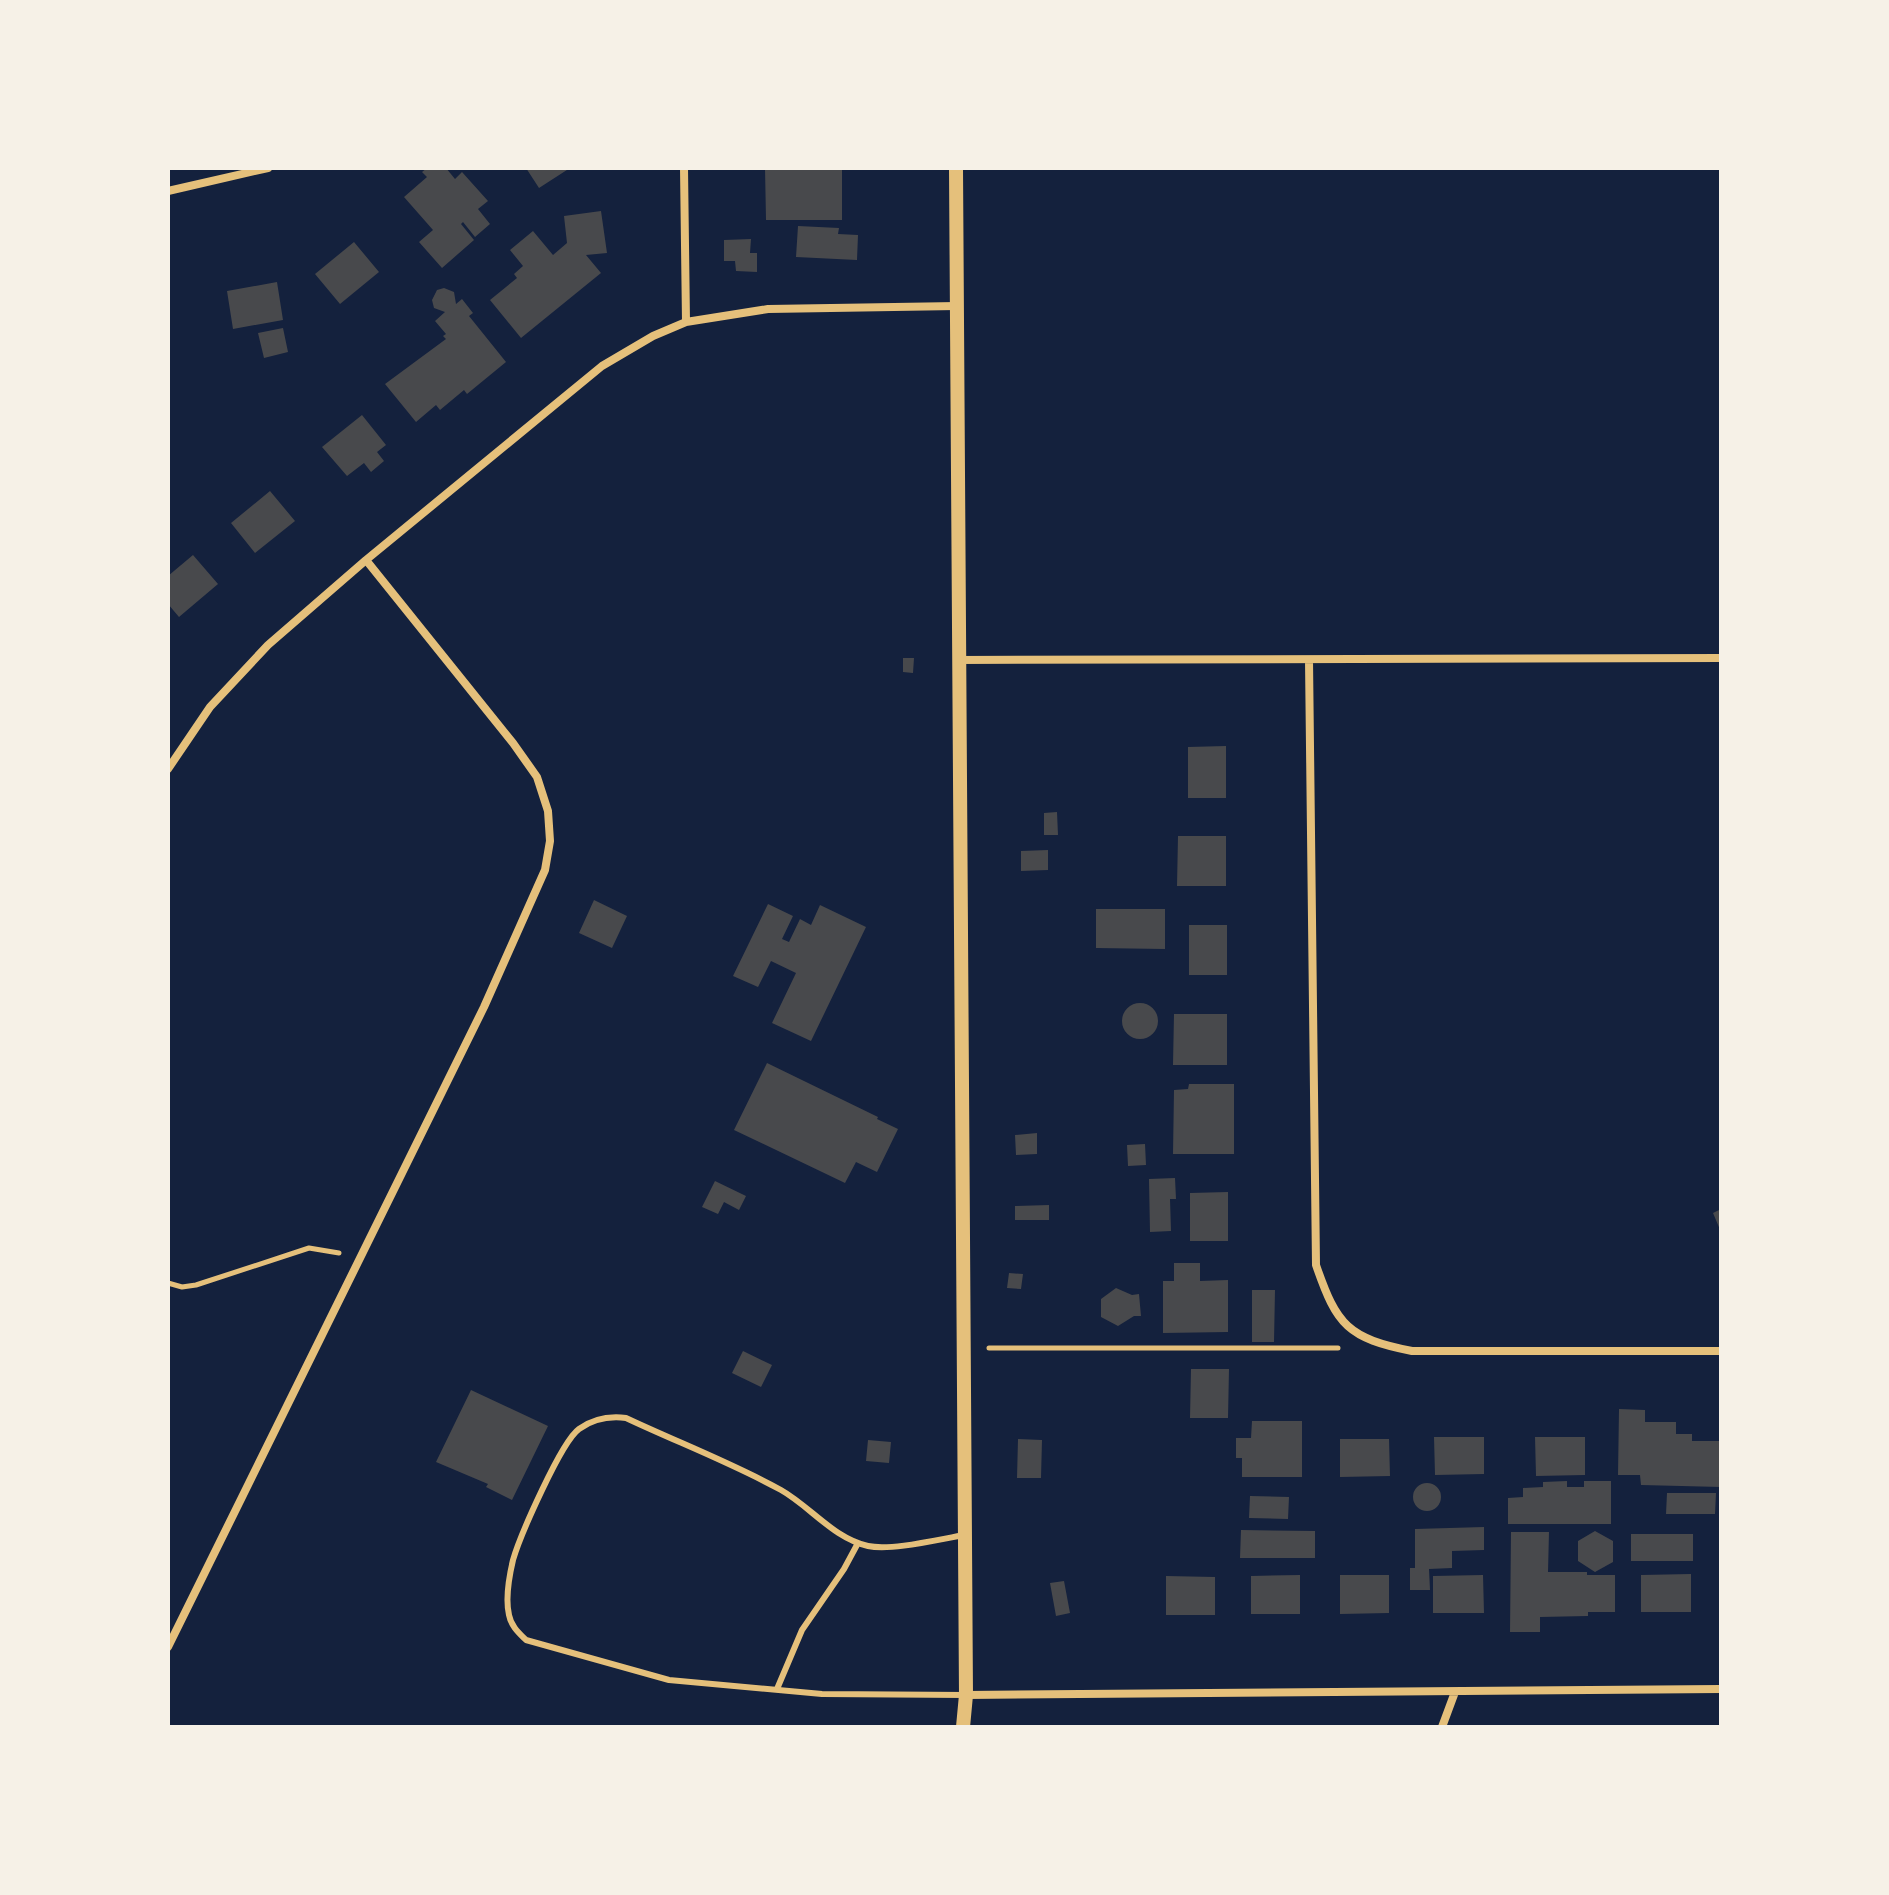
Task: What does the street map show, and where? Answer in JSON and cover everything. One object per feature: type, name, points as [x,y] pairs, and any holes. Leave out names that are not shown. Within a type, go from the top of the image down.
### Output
[{"type":"street","points":[[168,191],[268,168]]},
{"type":"street","points":[[684,168],[686,322]]},
{"type":"street","points":[[956,168],[966,1695],[963,1727]]},
{"type":"street","points":[[168,769],[210,707],[268,645],[366,560],[602,366],[653,336],[686,322],[768,309],[957,306]]},
{"type":"street","points":[[168,1647],[490,993],[545,870],[550,841],[548,811],[537,777],[366,560]]},
{"type":"street","points":[[958,660],[1721,658]]},
{"type":"street","points":[[1309,660],[1316,1265],[1328,1299],[1343,1323],[1374,1343],[1412,1351],[1721,1351]]},
{"type":"street","points":[[966,1695],[1721,1689]]},
{"type":"street","points":[[1442,1727],[1455,1692]]},
{"type":"lane","points":[[965,1535],[916,1544],[872,1547],[858,1543],[842,1536],[783,1491],[626,1418],[611,1416],[581,1427],[561,1449],[514,1558],[508,1591],[509,1616],[515,1629],[526,1640],[669,1680],[822,1694],[891,1697],[966,1695]]},
{"type":"lane","points":[[777,1689],[802,1630],[858,1543]]},
{"type":"path","points":[[168,1283],[182,1287],[196,1285],[309,1248],[362,1256]]},
{"type":"path","points":[[964,1347],[1326,1349],[1374,1343]]},
{"type":"building","points":[[427,168],[446,168],[455,179],[462,172],[488,201],[478,209],[490,224],[475,237],[463,222],[461,224],[474,240],[442,268],[419,242],[433,230],[404,197],[427,177],[422,172]]},
{"type":"building","points":[[526,168],[570,168],[539,188]]},
{"type":"building","points":[[765,168],[842,168],[842,220],[766,220]]},
{"type":"building","points":[[601,211],[607,253],[586,255],[601,273],[521,338],[490,300],[517,278],[514,274],[523,266],[510,250],[533,231],[553,255],[567,243],[564,216]]},
{"type":"building","points":[[798,226],[839,228],[838,234],[858,235],[857,260],[796,257]]},
{"type":"building","points":[[751,239],[750,253],[757,253],[757,272],[736,271],[735,261],[724,261],[724,240]]},
{"type":"building","points":[[354,242],[379,272],[340,304],[315,274]]},
{"type":"building","points":[[277,282],[283,320],[233,329],[227,291]]},
{"type":"building","points":[[444,288],[454,292],[456,304],[462,299],[473,313],[469,316],[506,362],[467,394],[464,390],[440,410],[436,405],[416,422],[385,384],[446,339],[443,336],[446,334],[435,321],[445,312],[434,308],[432,300],[437,290]]},
{"type":"building","points":[[283,328],[288,352],[264,358],[258,333]]},
{"type":"building","points":[[362,415],[386,445],[377,452],[384,461],[371,472],[364,463],[347,476],[322,447]]},
{"type":"building","points":[[270,491],[295,521],[255,553],[231,523]]},
{"type":"building","points":[[193,555],[218,584],[179,617],[168,604],[168,576]]},
{"type":"building","points":[[903,658],[914,658],[913,673],[903,672]]},
{"type":"building","points":[[1226,746],[1226,798],[1188,798],[1188,747]]},
{"type":"building","points":[[1057,812],[1058,835],[1044,835],[1044,813]]},
{"type":"building","points":[[1178,836],[1226,836],[1226,886],[1177,886]]},
{"type":"building","points":[[1048,850],[1048,870],[1021,871],[1021,851]]},
{"type":"building","points":[[594,900],[627,916],[612,948],[579,933]]},
{"type":"building","points":[[768,904],[793,916],[782,939],[789,942],[800,919],[811,925],[820,905],[866,927],[811,1041],[772,1023],[796,973],[771,961],[758,987],[733,976]]},
{"type":"building","points":[[1096,909],[1165,909],[1165,949],[1096,948]]},
{"type":"building","points":[[1189,925],[1227,925],[1227,975],[1189,975]]},
{"type":"building","points":[[1140,1003],[1153,1008],[1158,1021],[1153,1034],[1140,1039],[1127,1034],[1122,1021],[1127,1008]]},
{"type":"building","points":[[1174,1014],[1227,1014],[1227,1065],[1173,1065]]},
{"type":"building","points":[[767,1063],[898,1129],[877,1172],[856,1162],[845,1183],[734,1130]]},
{"type":"building","points":[[1189,1084],[1234,1084],[1234,1154],[1173,1154],[1174,1090],[1188,1089]]},
{"type":"building","points":[[1037,1133],[1037,1154],[1016,1155],[1015,1135]]},
{"type":"building","points":[[1145,1144],[1146,1165],[1128,1166],[1127,1145]]},
{"type":"building","points":[[1175,1178],[1176,1199],[1170,1199],[1171,1231],[1150,1232],[1149,1179]]},
{"type":"building","points":[[715,1181],[746,1196],[739,1210],[724,1202],[718,1214],[702,1207]]},
{"type":"building","points":[[1228,1192],[1228,1241],[1190,1241],[1190,1193]]},
{"type":"building","points":[[1049,1205],[1049,1220],[1015,1220],[1015,1206]]},
{"type":"building","points":[[1721,1209],[1721,1232],[1713,1213]]},
{"type":"building","points":[[1174,1263],[1200,1263],[1200,1281],[1228,1280],[1228,1332],[1163,1333],[1163,1281],[1174,1281]]},
{"type":"building","points":[[1009,1273],[1023,1274],[1021,1289],[1007,1288]]},
{"type":"building","points":[[1116,1288],[1132,1295],[1139,1294],[1141,1316],[1134,1316],[1118,1326],[1101,1317],[1101,1299]]},
{"type":"building","points":[[1252,1290],[1275,1290],[1274,1342],[1252,1342]]},
{"type":"building","points":[[743,1351],[772,1365],[761,1387],[732,1373]]},
{"type":"building","points":[[1191,1369],[1229,1369],[1228,1418],[1190,1418]]},
{"type":"building","points":[[471,1390],[548,1426],[512,1500],[486,1487],[488,1484],[436,1462]]},
{"type":"building","points":[[1619,1409],[1645,1410],[1645,1422],[1676,1422],[1676,1434],[1692,1434],[1692,1441],[1721,1441],[1721,1487],[1641,1485],[1640,1475],[1618,1475]]},
{"type":"building","points":[[1252,1421],[1302,1421],[1302,1477],[1242,1477],[1242,1458],[1236,1458],[1236,1438],[1251,1438]]},
{"type":"building","points":[[1434,1437],[1484,1437],[1484,1474],[1435,1475]]},
{"type":"building","points":[[1535,1437],[1585,1437],[1585,1475],[1536,1476]]},
{"type":"building","points":[[1018,1439],[1042,1440],[1041,1478],[1017,1478]]},
{"type":"building","points":[[1340,1439],[1389,1439],[1390,1476],[1340,1477]]},
{"type":"building","points":[[868,1440],[891,1442],[889,1463],[866,1461]]},
{"type":"building","points":[[1567,1481],[1567,1487],[1584,1487],[1584,1481],[1611,1481],[1611,1524],[1508,1524],[1508,1498],[1523,1497],[1523,1488],[1543,1487],[1543,1482]]},
{"type":"building","points":[[1427,1483],[1437,1487],[1441,1497],[1437,1507],[1427,1511],[1417,1507],[1413,1497],[1417,1487]]},
{"type":"building","points":[[1667,1493],[1716,1493],[1715,1514],[1666,1514]]},
{"type":"building","points":[[1250,1496],[1289,1497],[1288,1519],[1249,1518]]},
{"type":"building","points":[[1484,1527],[1484,1550],[1452,1551],[1452,1568],[1429,1569],[1430,1590],[1410,1590],[1410,1568],[1415,1568],[1415,1529]]},
{"type":"building","points":[[1241,1530],[1315,1531],[1315,1558],[1240,1558]]},
{"type":"building","points":[[1595,1531],[1613,1541],[1613,1562],[1595,1572],[1578,1561],[1578,1541]]},
{"type":"building","points":[[1511,1532],[1549,1532],[1548,1572],[1615,1575],[1615,1612],[1540,1617],[1540,1632],[1510,1632]]},
{"type":"building","points":[[1631,1534],[1693,1534],[1693,1561],[1631,1561]]},
{"type":"building","points":[[1691,1574],[1691,1612],[1641,1612],[1641,1575]]},
{"type":"building","points":[[1300,1575],[1300,1614],[1251,1614],[1251,1576]]},
{"type":"building","points":[[1340,1575],[1389,1575],[1389,1613],[1340,1614]]},
{"type":"building","points":[[1483,1575],[1484,1613],[1433,1613],[1433,1576]]},
{"type":"building","points":[[1166,1576],[1215,1577],[1215,1615],[1166,1615]]},
{"type":"building","points":[[1064,1581],[1070,1613],[1056,1616],[1050,1583]]}]
